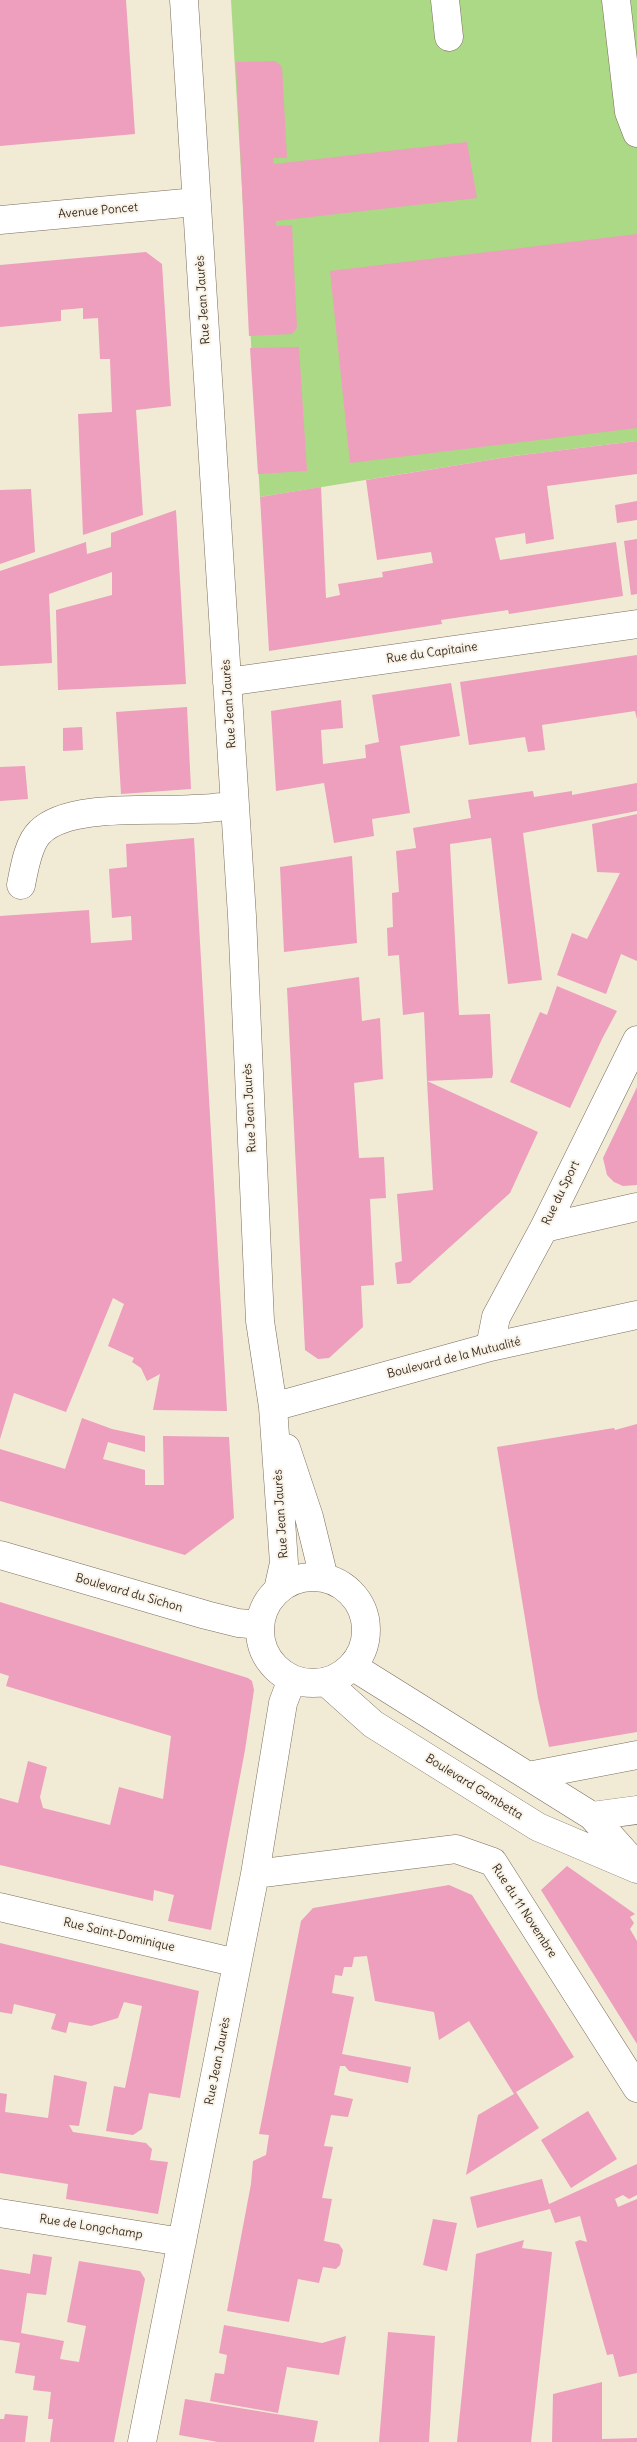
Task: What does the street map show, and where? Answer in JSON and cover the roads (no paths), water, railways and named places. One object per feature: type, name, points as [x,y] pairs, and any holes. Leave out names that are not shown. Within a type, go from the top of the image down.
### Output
[{"type":"street","name":"Rue Jean Jaurès","points":[[184,0],[242,916],[260,1321],[273,1408],[284,1563],[278,1590]]},
{"type":"street","points":[[445,0],[449,37]]},
{"type":"street","points":[[616,0],[629,112],[637,133]]},
{"type":"street","name":"Avenue Poncet","points":[[0,220],[196,202]]},
{"type":"street","name":"Rue du Capitaine","points":[[227,682],[637,624]]},
{"type":"street","points":[[21,885],[26,858],[39,832],[56,821],[88,812],[194,809],[235,805]]},
{"type":"street","name":"Rue du Sport","points":[[490,1347],[496,1317],[544,1228],[637,1040]]},
{"type":"street","points":[[544,1228],[637,1206]]},
{"type":"street","name":"Boulevard de la Mutualité","points":[[273,1408],[490,1347],[637,1315]]},
{"type":"street","name":"Rue Jean Jaurès","points":[[273,1408],[309,1517],[324,1578]]},
{"type":"street","name":"Boulevard du Sichon","points":[[0,1555],[206,1615],[238,1623],[260,1625]]},
{"type":"street","points":[[324,1578],[337,1583],[348,1591],[362,1610],[365,1620],[365,1641],[362,1652],[352,1666],[340,1676],[326,1682],[309,1683],[292,1679],[282,1674],[267,1658],[261,1642],[260,1625],[266,1605],[278,1590],[300,1579],[324,1578]]},
{"type":"street","name":"Boulevard Gambetta","points":[[352,1666],[592,1816],[637,1867]]},
{"type":"street","name":"Rue Jean Jaurès","points":[[142,2442],[255,1874],[282,1704],[292,1679]]},
{"type":"street","name":"Boulevard Gambetta","points":[[326,1682],[373,1724],[538,1827],[637,1867]]},
{"type":"street","points":[[528,1776],[637,1756]]},
{"type":"street","points":[[592,1816],[637,1810]]},
{"type":"street","name":"Rue du 11 Novembre","points":[[255,1874],[456,1849],[493,1862],[637,2088]]},
{"type":"street","name":"Rue Saint-Dominique","points":[[0,1907],[237,1963]]},
{"type":"street","name":"Rue de Longchamp","points":[[0,2213],[182,2242]]}]
